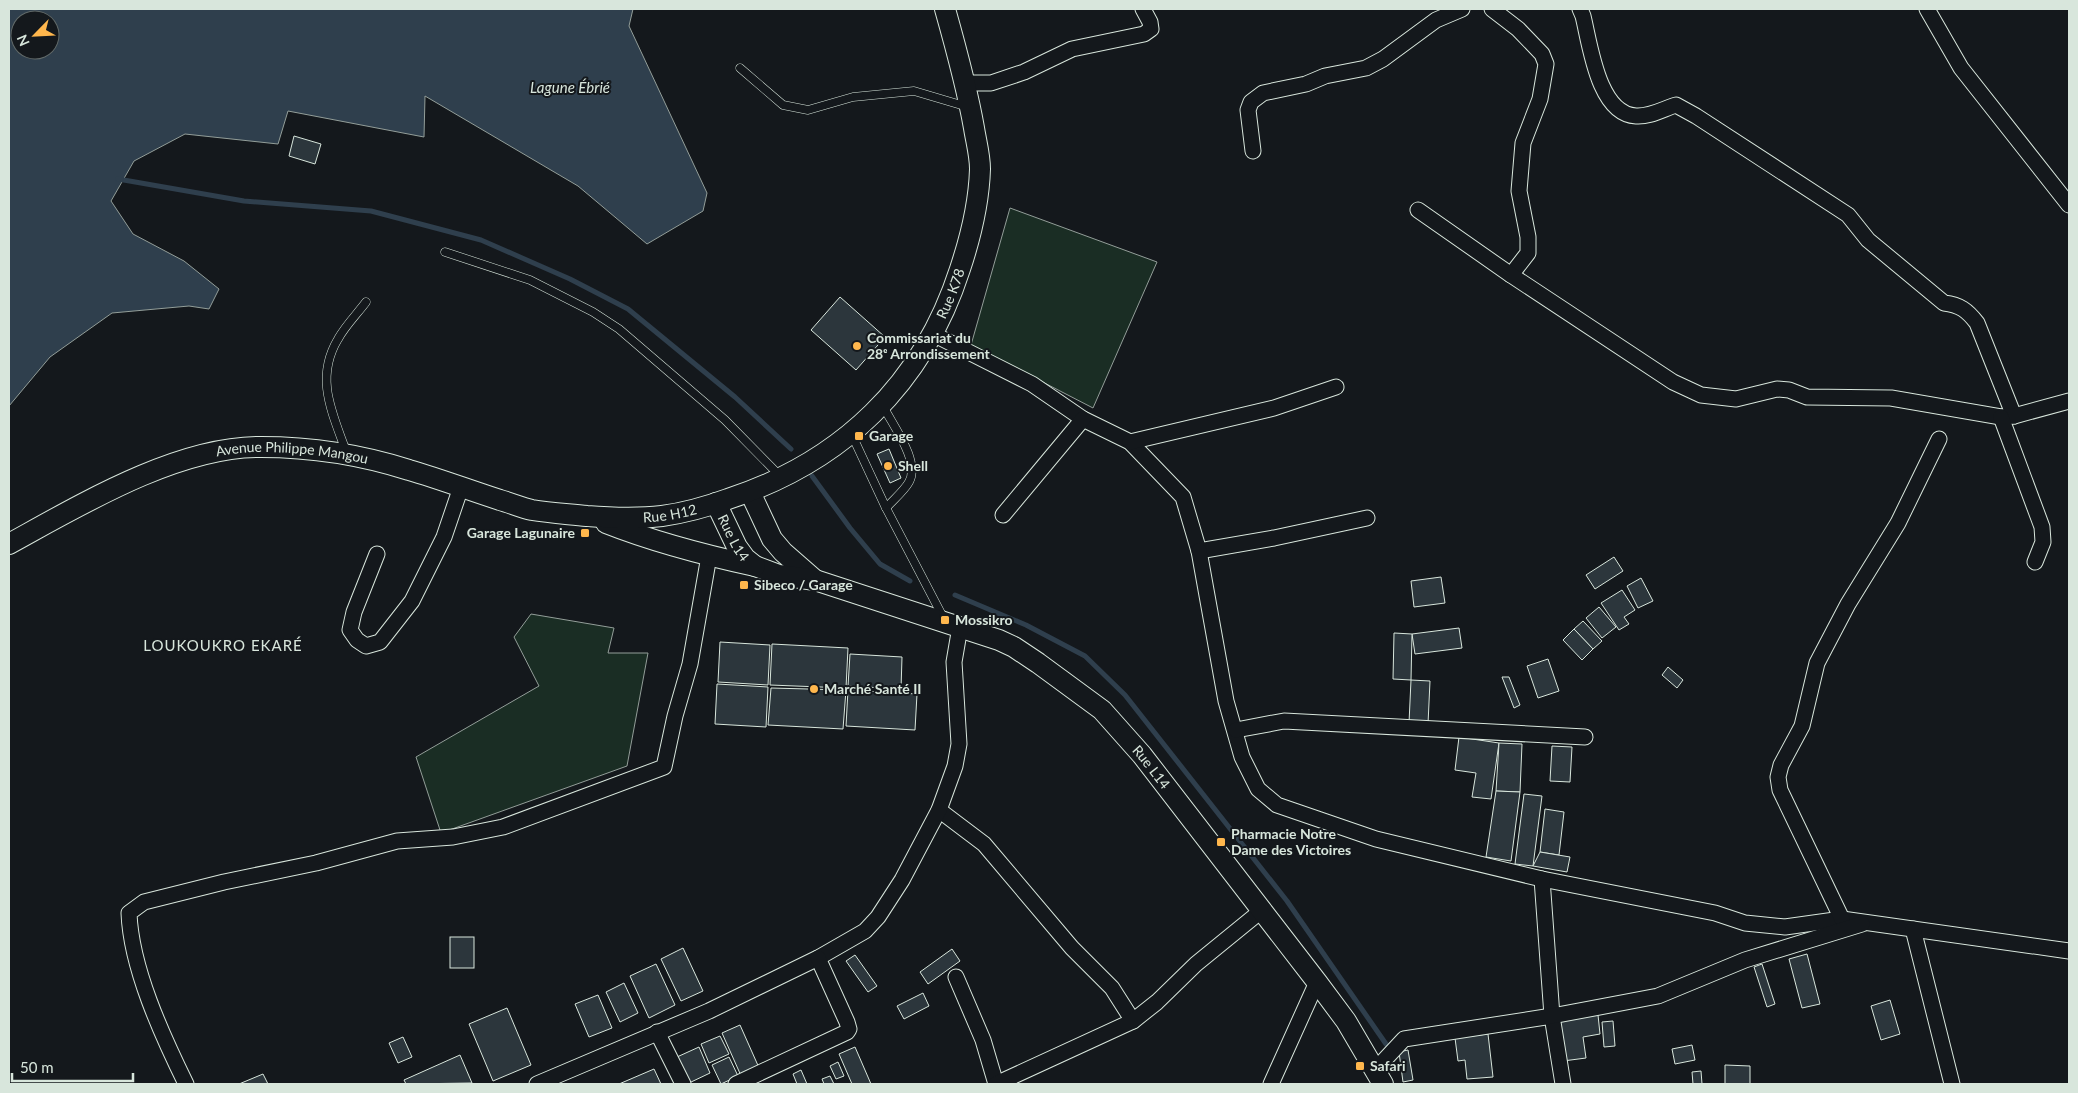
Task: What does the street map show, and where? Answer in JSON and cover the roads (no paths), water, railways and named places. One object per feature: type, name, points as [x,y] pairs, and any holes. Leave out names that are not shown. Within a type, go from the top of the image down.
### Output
[{"type":"street","name":"Rue K78","points":[[750,492],[782,478],[814,460],[851,433],[882,404],[901,382],[933,334],[958,275],[975,220],[980,166],[966,83],[945,9]]},
{"type":"street","points":[[966,83],[991,83],[1024,72],[1072,48],[1144,34],[1151,29],[1150,22],[1143,9]]},
{"type":"street","points":[[1253,151],[1248,110],[1251,102],[1263,93],[1306,84],[1325,76],[1366,68],[1382,59],[1436,20],[1462,9]]},
{"type":"street","points":[[1492,9],[1518,29],[1542,54],[1546,64],[1540,99],[1523,143],[1518,191],[1528,237],[1528,252],[1511,276]]},
{"type":"street","points":[[1580,9],[1584,16],[1595,70],[1604,89],[1618,110],[1633,116],[1643,116],[1676,105],[1696,116],[1848,215],[1868,240],[1944,303],[1957,305],[1968,312],[1977,323],[2042,528],[2043,542],[2035,562]]},
{"type":"street","points":[[1927,9],[1961,68],[2069,205]]},
{"type":"street","points":[[1418,210],[1511,276],[1673,382],[1702,395],[1736,399],[1777,389],[1789,390],[1807,397],[1892,398],[2008,416],[2069,401]]},
{"type":"street","points":[[933,334],[1032,384],[1083,419],[1130,442],[1183,497],[1199,551],[1226,701],[1236,730],[1242,757],[1258,789],[1277,805],[1376,838],[1542,879],[1715,914],[1745,923],[1785,927],[1842,919],[2069,951]]},
{"type":"street","points":[[1130,442],[1274,408],[1336,387]]},
{"type":"street","points":[[1003,515],[1083,419]]},
{"type":"street","points":[[1842,919],[1780,790],[1778,777],[1781,765],[1802,726],[1817,662],[1848,604],[1898,523],[1939,439]]},
{"type":"street","name":"Avenue Philippe Mangou","points":[[9,544],[83,504],[159,468],[234,449],[260,447],[348,455],[408,469],[531,510],[587,516]]},
{"type":"street","points":[[377,554],[354,612],[350,630],[357,640],[366,646],[380,642],[412,601],[444,537],[461,487]]},
{"type":"street","name":"Rue H12","points":[[587,516],[658,517],[677,514],[750,492]]},
{"type":"street","name":"Rue L14","points":[[750,492],[772,538],[783,552],[815,580]]},
{"type":"street","name":"Rue L14","points":[[716,503],[737,546],[755,566],[779,575],[815,580],[953,624],[1014,647],[1102,710],[1142,755],[1317,982],[1346,1021],[1379,1077]]},
{"type":"street","points":[[587,516],[644,538],[708,556],[755,566]]},
{"type":"street","points":[[1199,551],[1274,538],[1367,518]]},
{"type":"street","points":[[186,1084],[145,987],[130,931],[129,913],[144,902],[224,882],[316,864],[397,841],[453,837],[503,827],[664,767],[675,716],[690,664],[708,556]]},
{"type":"street","points":[[537,1084],[709,1011],[818,958],[865,931],[878,918],[902,880],[939,810],[955,766],[960,744],[953,624]]},
{"type":"street","points":[[1236,730],[1284,721],[1585,737]]},
{"type":"street","points":[[939,810],[984,844],[1072,948],[1112,988],[1133,1021]]},
{"type":"street","points":[[1542,879],[1552,1016],[1564,1084]]},
{"type":"street","points":[[956,977],[983,1040],[996,1084],[1133,1021],[1196,964],[1261,911]]},
{"type":"street","points":[[1379,1077],[1404,1039],[1552,1016],[1658,996],[1745,960],[1864,923]]},
{"type":"street","points":[[1913,929],[1952,1084]]},
{"type":"street","points":[[736,1084],[847,1032],[849,1029],[818,958]]},
{"type":"street","points":[[1271,1084],[1317,982]]},
{"type":"street","points":[[657,1032],[683,1084]]},
{"type":"lane","points":[[740,68],[783,105],[808,110],[853,96],[914,91],[970,107]]},
{"type":"lane","points":[[445,252],[530,280],[600,316],[619,329],[725,420],[782,478]]},
{"type":"lane","points":[[348,455],[327,394],[325,378],[337,339],[366,302]]},
{"type":"lane","points":[[882,404],[906,449],[912,471],[909,481],[886,508]]},
{"type":"lane","points":[[851,433],[886,508],[953,624]]},
{"type":"water","name":"Lagune Ébrié","points":[[9,9],[633,9],[629,26],[707,193],[703,211],[647,244],[578,186],[425,96],[424,137],[288,111],[278,144],[185,134],[134,161],[111,201],[133,234],[184,261],[219,289],[209,309],[189,306],[112,313],[50,357],[9,406]]},
{"type":"waterway","points":[[118,179],[244,201],[371,211],[481,240],[570,279],[628,309],[735,397],[791,449]]},
{"type":"waterway","points":[[812,476],[850,528],[880,564],[910,581]]},
{"type":"waterway","points":[[955,595],[1026,625],[1085,656],[1125,695],[1287,901],[1386,1044]]},
{"type":"place","name":"Commissariat du 28ᵉ Arrondissement","points":[[857,346]]},
{"type":"place","name":"Garage","points":[[859,436]]},
{"type":"place","name":"Shell","points":[[888,466]]},
{"type":"place","name":"Garage Lagunaire","points":[[585,533]]},
{"type":"place","name":"Sibeco / Garage","points":[[744,585]]},
{"type":"place","name":"Mossikro","points":[[945,620]]},
{"type":"place","name":"Marché Santé II","points":[[814,689]]},
{"type":"place","name":"Pharmacie Notre Dame des Victoires","points":[[1221,842]]},
{"type":"place","name":"Safari","points":[[1360,1066]]},
{"type":"district","name":"LOUKOUKRO EKARÉ","points":[[223,646]]}]
